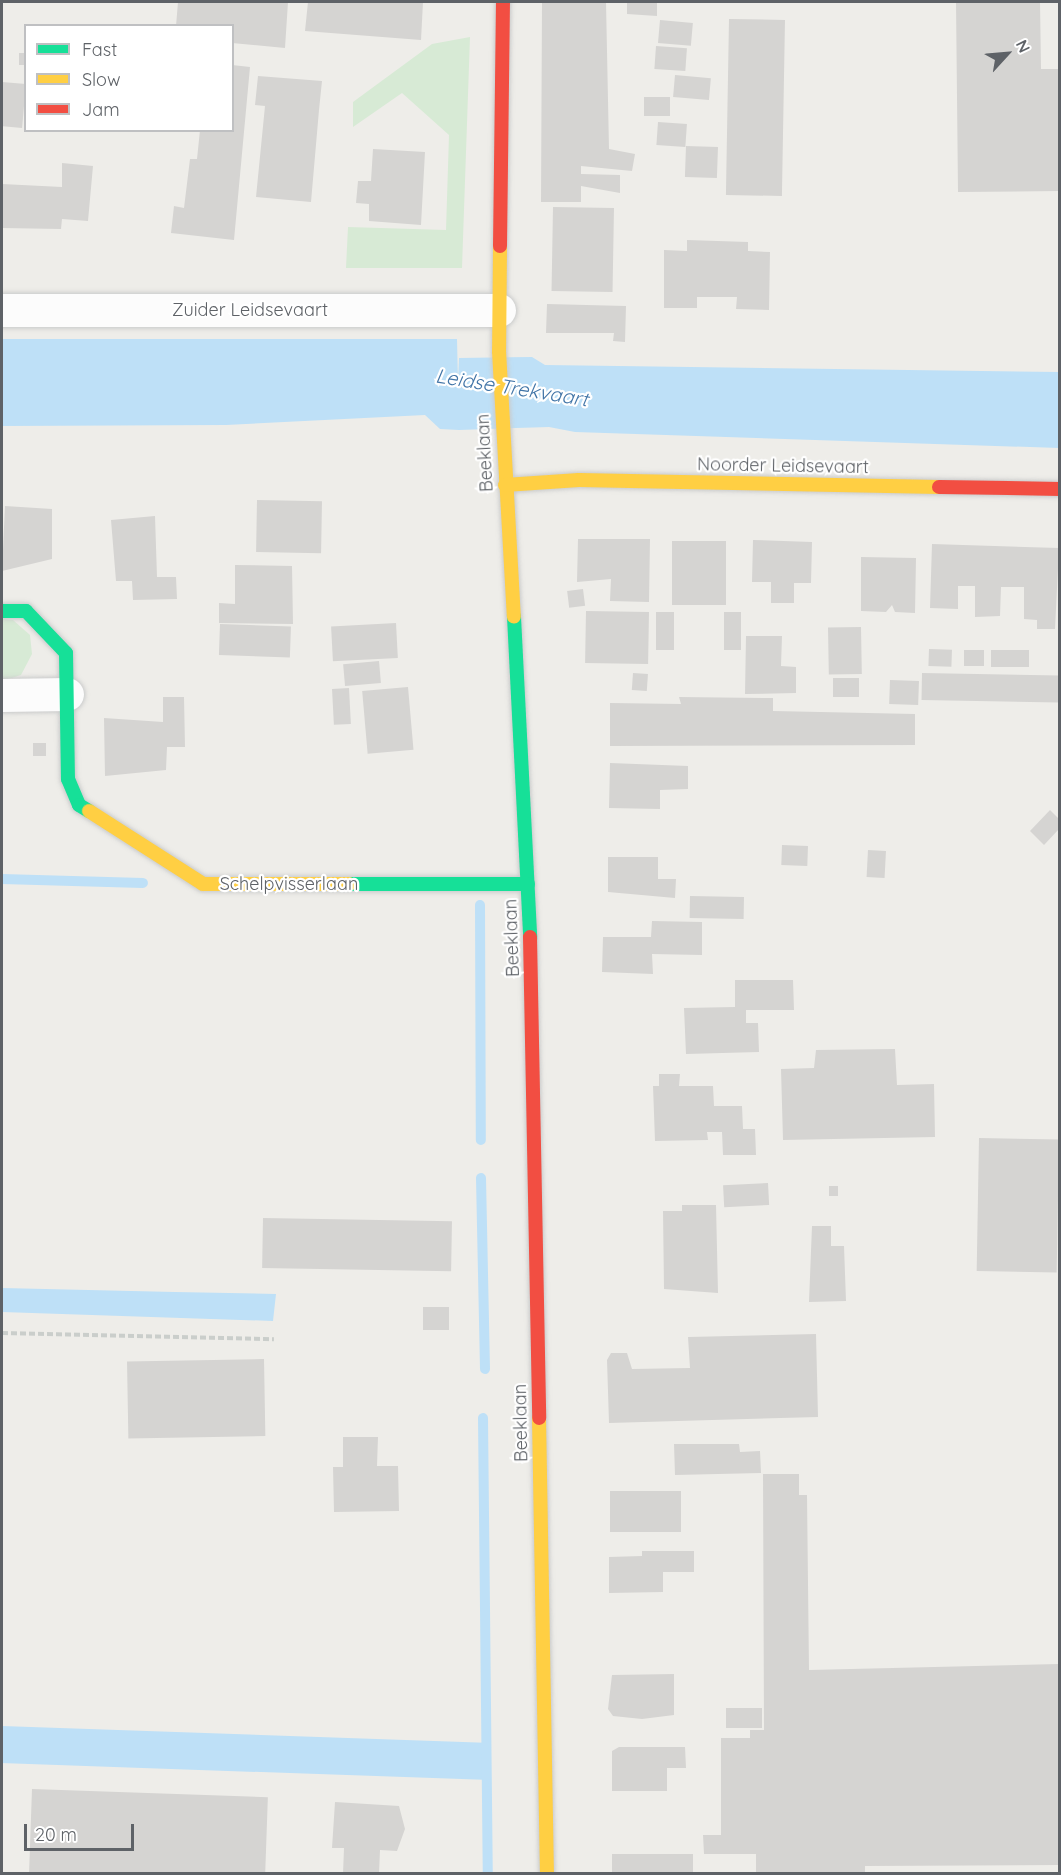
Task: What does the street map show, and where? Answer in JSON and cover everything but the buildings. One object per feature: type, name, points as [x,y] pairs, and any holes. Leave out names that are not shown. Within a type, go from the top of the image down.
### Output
[{"type":"main road","name":"Beeklaan","points":[[503,2],[499,351],[528,884],[547,1874]]},
{"type":"main road","name":"Noorder Leidsevaart","points":[[505,485],[579,480],[1059,489]]},
{"type":"main road","name":"Schelpvisserlaan","points":[[2,611],[26,611],[66,653],[68,779],[79,805],[203,884],[528,884]]},
{"type":"street","name":"Zuider Leidsevaart","points":[[2,310],[499,310]]},
{"type":"street","points":[[2,695],[66,694]]},
{"type":"path","points":[[2,1333],[274,1339]]},
{"type":"green space","points":[[470,37],[462,268],[346,268],[348,227],[446,230],[449,135],[402,93],[353,127],[353,102],[432,44]]},
{"type":"green space","points":[[2,619],[13,620],[30,635],[32,654],[21,675],[2,681]]},
{"type":"water","name":"Leidse Trekvaart","points":[[2,339],[457,339],[458,383],[459,358],[532,357],[545,365],[1059,372],[1059,448],[575,432],[549,427],[459,430],[440,429],[425,415],[226,425],[2,426]]},
{"type":"water","points":[[2,1288],[276,1294],[273,1321],[2,1312]]},
{"type":"water","points":[[2,1726],[485,1743],[483,1780],[2,1763]]},
{"type":"waterway","points":[[2,879],[143,883]]},
{"type":"waterway","points":[[480,905],[481,1140]]},
{"type":"waterway","points":[[481,1178],[485,1369]]},
{"type":"waterway","points":[[483,1418],[488,1874]]},
{"type":"traffic: fast","points":[[2,611],[26,611],[66,653],[68,779],[79,805],[89,811]]},
{"type":"traffic: fast","points":[[514,617],[530,937]]},
{"type":"traffic: fast","points":[[349,884],[528,884]]},
{"type":"traffic: slow","points":[[500,246],[499,351],[514,617]]},
{"type":"traffic: slow","points":[[505,485],[579,480],[939,487]]},
{"type":"traffic: slow","points":[[89,811],[203,884],[349,884]]},
{"type":"traffic: slow","points":[[539,1418],[547,1874]]},
{"type":"traffic: jam","points":[[500,246],[503,2]]},
{"type":"traffic: jam","points":[[939,487],[1060,489]]},
{"type":"traffic: jam","points":[[530,937],[539,1418]]}]
